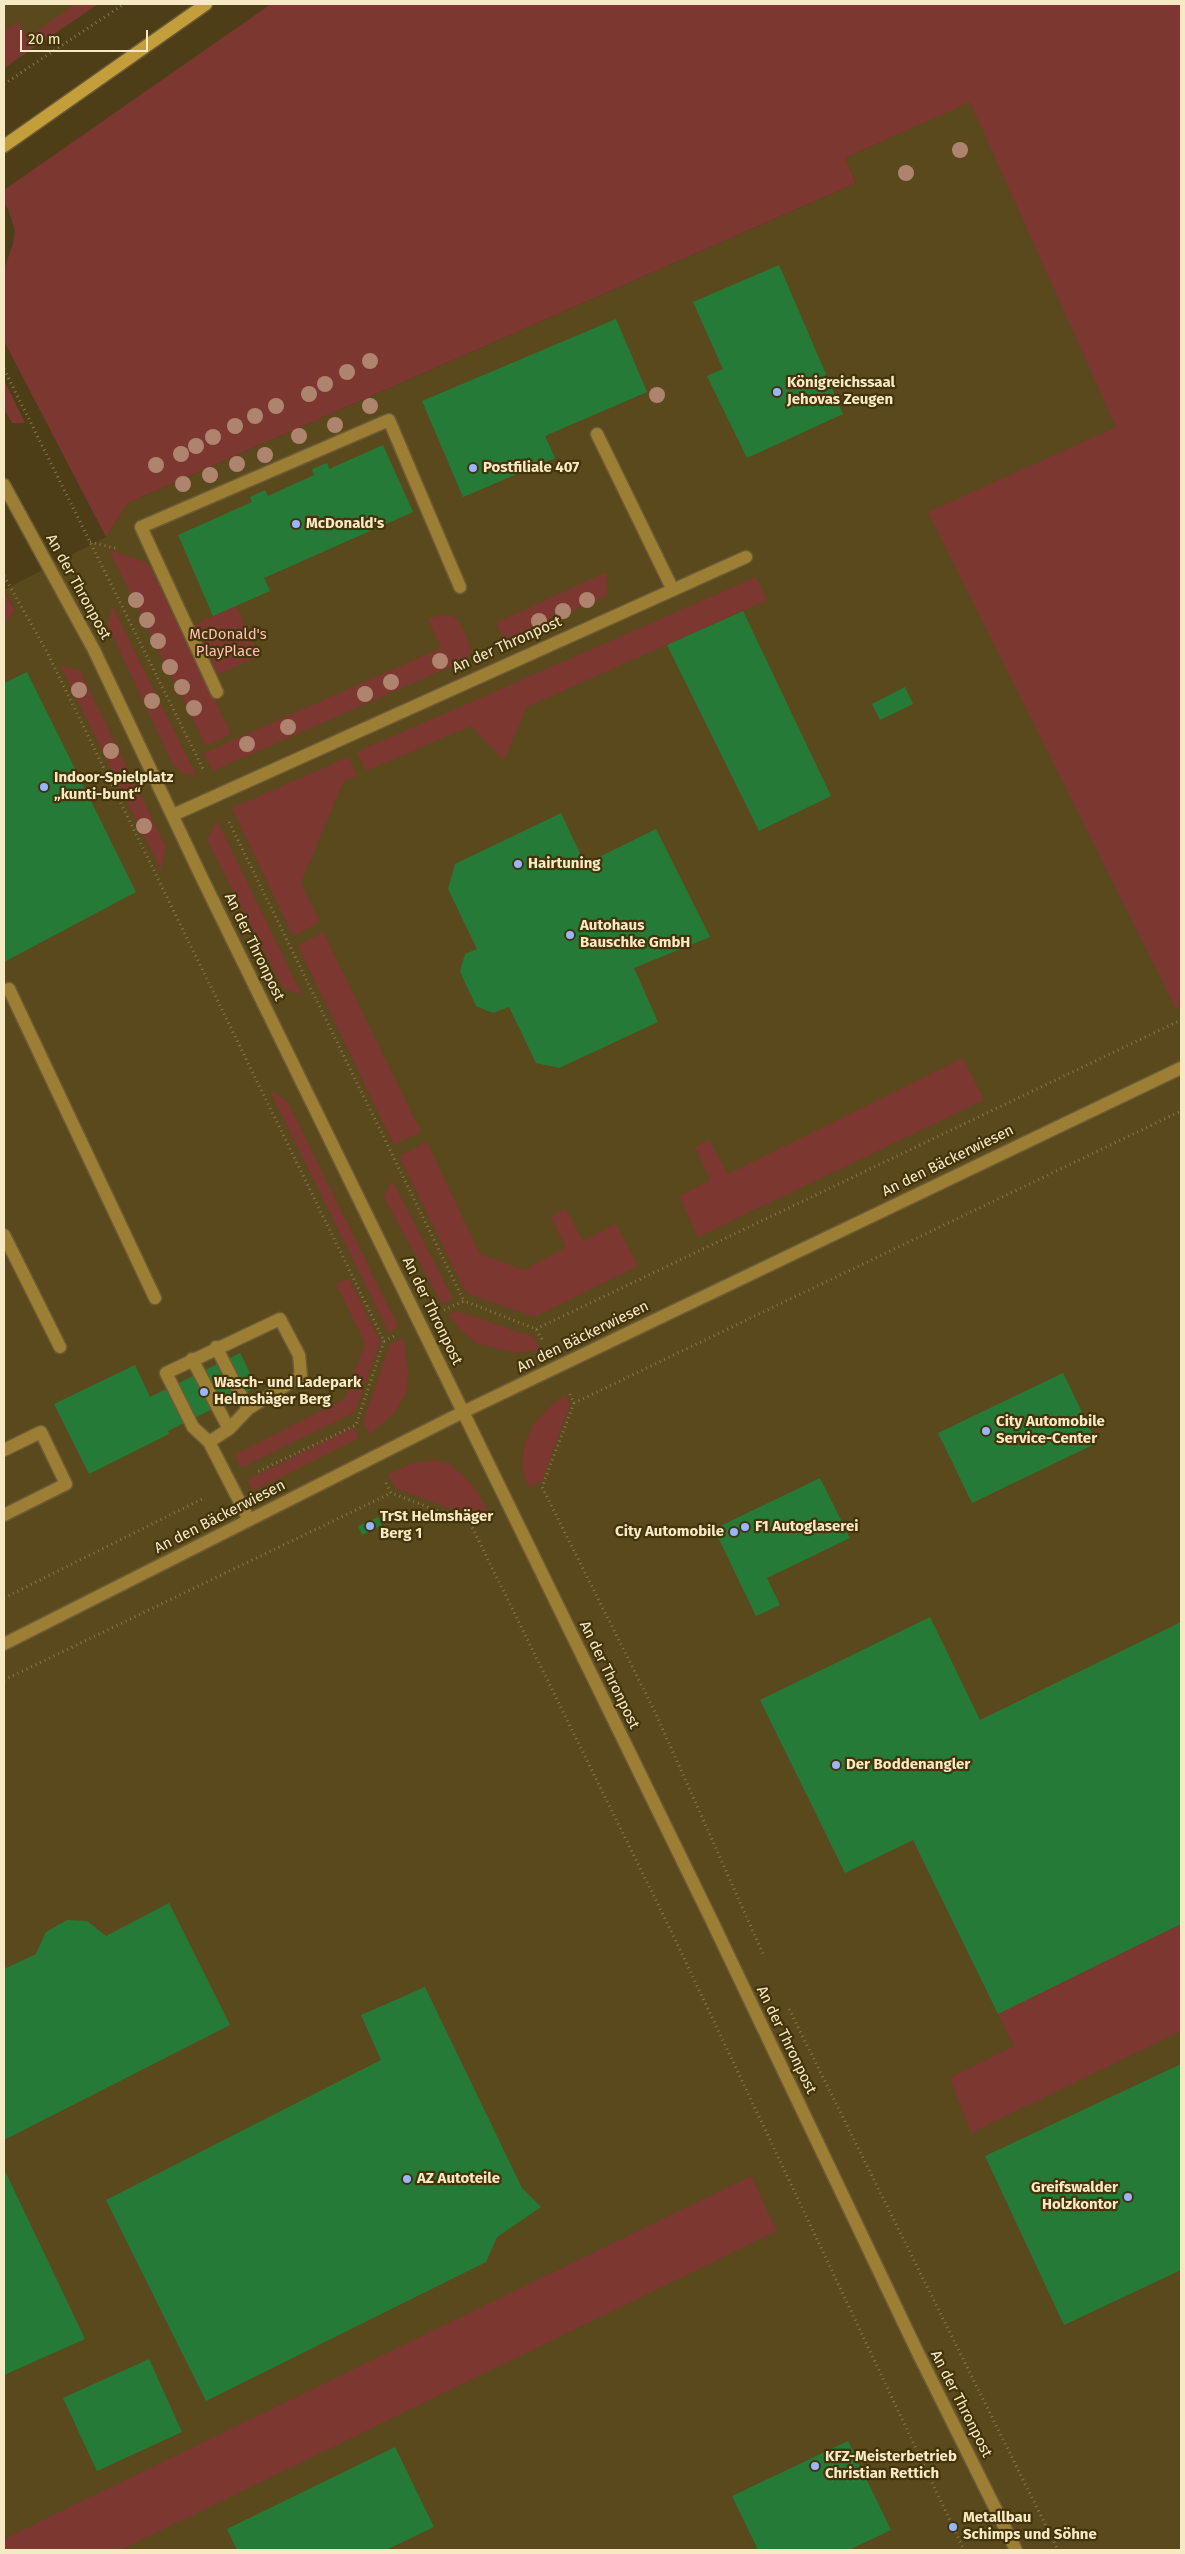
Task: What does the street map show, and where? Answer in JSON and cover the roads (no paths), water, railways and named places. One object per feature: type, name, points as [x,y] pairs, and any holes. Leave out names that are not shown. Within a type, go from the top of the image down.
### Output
[{"type":"main road","points":[[4,146],[206,4]]},
{"type":"street","points":[[217,692],[142,527],[389,420],[460,587]]},
{"type":"street","points":[[597,434],[673,590]]},
{"type":"street","name":"An der Thronpost","points":[[4,485],[94,650],[508,1505],[711,1919],[918,2354],[1016,2550]]},
{"type":"street","name":"An der Thronpost","points":[[173,814],[746,557]]},
{"type":"street","points":[[9,989],[155,1298]]},
{"type":"street","name":"An den Bäckerwiesen","points":[[4,1644],[373,1456],[463,1412],[558,1369],[699,1298],[1181,1068]]},
{"type":"street","points":[[4,1235],[60,1347]]},
{"type":"street","points":[[209,1442],[229,1429],[248,1410],[301,1376],[300,1355],[280,1319],[216,1347],[166,1372],[193,1427],[209,1442],[249,1520]]},
{"type":"street","points":[[216,1347],[248,1410]]},
{"type":"street","points":[[192,1360],[229,1429]]},
{"type":"street","points":[[4,1450],[40,1432],[66,1484],[4,1515]]},
{"type":"place","name":"Königreichssaal Jehovas Zeugen","points":[[777,392]]},
{"type":"place","name":"Postfiliale 407","points":[[473,468]]},
{"type":"place","name":"McDonald's","points":[[296,524]]},
{"type":"place","name":"Indoor-Spielplatz „kunti-bunt“","points":[[44,787]]},
{"type":"place","name":"Hairtuning","points":[[518,864]]},
{"type":"place","name":"Autohaus Bauschke GmbH","points":[[570,935]]},
{"type":"place","name":"Wasch- und Ladepark Helmshäger Berg","points":[[204,1392]]},
{"type":"place","name":"City Automobile Service-Center","points":[[986,1431]]},
{"type":"place","name":"TrSt Helmshäger Berg 1","points":[[370,1526]]},
{"type":"place","name":"F1 Autoglaserei","points":[[745,1527]]},
{"type":"place","name":"City Automobile","points":[[734,1532]]},
{"type":"place","name":"Der Boddenangler","points":[[836,1765]]},
{"type":"place","name":"AZ Autoteile","points":[[407,2179]]},
{"type":"place","name":"Greifswalder Holzkontor","points":[[1128,2197]]},
{"type":"place","name":"KFZ-Meisterbetrieb Christian Rettich","points":[[815,2466]]},
{"type":"place","name":"Metallbau Schimps und Söhne","points":[[953,2527]]},
{"type":"park label","name":"McDonald's PlayPlace","points":[[228,644]]}]
